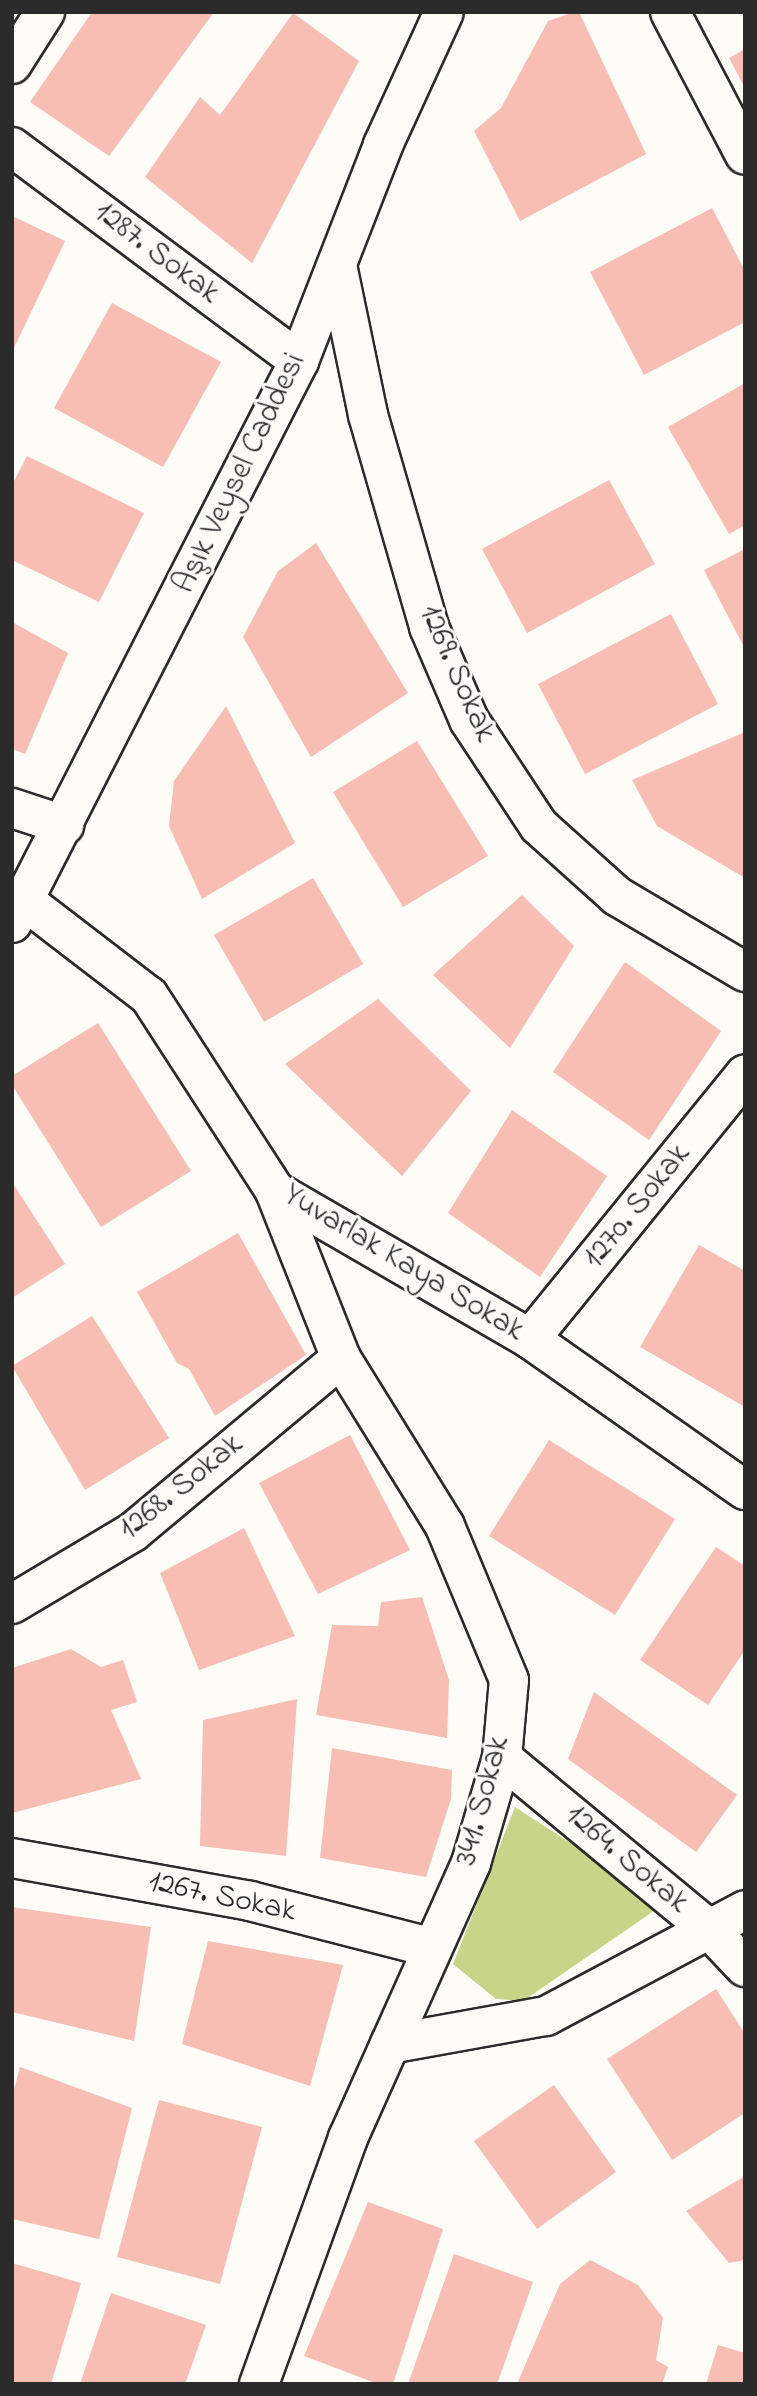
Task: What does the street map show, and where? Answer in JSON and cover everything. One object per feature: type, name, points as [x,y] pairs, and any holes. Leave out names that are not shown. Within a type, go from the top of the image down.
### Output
[{"type":"street","points":[[12,64],[45,12]]},
{"type":"street","name":"Aşık Veysel Caddesi","points":[[19,912],[299,361],[383,145],[444,12]]},
{"type":"street","points":[[685,17],[745,155]]},
{"type":"street","name":"1287. Sokak","points":[[12,147],[299,361]]},
{"type":"street","name":"1269. Sokak","points":[[337,265],[368,415],[429,627],[470,720],[539,825],[617,896],[745,972]]},
{"type":"street","points":[[12,808],[64,825]]},
{"type":"street","name":"Yuvarlak Kaya Sokak","points":[[19,912],[149,996],[275,1191],[530,1339],[745,1490]]},
{"type":"street","name":"1270. Sokak","points":[[530,1339],[745,1074]]},
{"type":"street","name":"341. Sokak","points":[[259,2384],[348,2138],[429,1947],[471,1863],[502,1758],[509,1680],[445,1526],[341,1358],[275,1191]]},
{"type":"street","name":"1268. Sokak","points":[[12,1604],[133,1532],[341,1358]]},
{"type":"street","name":"1264. Sokak","points":[[502,1758],[710,1930],[745,1967]]},
{"type":"street","name":"1267. Sokak","points":[[12,1858],[250,1901],[429,1947]]},
{"type":"street","points":[[390,2044],[546,2017],[745,1910]]},
{"type":"green space","points":[[515,1807],[664,1904],[523,2001],[496,1999],[453,1964]]},
{"type":"building","points":[[92,12],[214,12],[109,156],[30,102]]},
{"type":"building","points":[[579,12],[646,154],[520,221],[474,131],[501,108],[548,21]]},
{"type":"building","points":[[293,13],[359,61],[252,263],[145,177],[200,97],[220,115]]},
{"type":"building","points":[[745,49],[745,88],[729,58]]},
{"type":"building","points":[[712,208],[745,271],[745,322],[644,375],[590,272]]},
{"type":"building","points":[[12,216],[65,241],[12,352]]},
{"type":"building","points":[[112,303],[221,362],[163,467],[54,408]]},
{"type":"building","points":[[745,383],[745,525],[729,534],[668,427]]},
{"type":"building","points":[[27,456],[144,513],[99,602],[12,560],[12,485]]},
{"type":"building","points":[[609,480],[655,564],[527,633],[482,549]]},
{"type":"building","points":[[316,543],[408,693],[311,757],[243,637],[278,571]]},
{"type":"building","points":[[745,549],[745,649],[704,570]]},
{"type":"building","points":[[671,614],[718,704],[585,774],[538,684]]},
{"type":"building","points":[[12,622],[68,653],[25,754],[12,749]]},
{"type":"building","points":[[226,706],[295,843],[202,899],[169,826],[174,781]]},
{"type":"building","points":[[745,732],[745,878],[657,826],[632,780]]},
{"type":"building","points":[[417,741],[488,856],[403,907],[333,792]]},
{"type":"building","points":[[313,878],[363,964],[264,1022],[214,935]]},
{"type":"building","points":[[522,895],[574,946],[510,1048],[433,975]]},
{"type":"building","points":[[625,962],[721,1031],[649,1140],[553,1072]]},
{"type":"building","points":[[378,999],[471,1091],[402,1176],[285,1064]]},
{"type":"building","points":[[98,1023],[191,1171],[101,1227],[12,1085],[12,1076]]},
{"type":"building","points":[[512,1110],[607,1176],[540,1277],[448,1213]]},
{"type":"building","points":[[12,1182],[65,1264],[12,1298]]},
{"type":"building","points":[[238,1233],[306,1355],[215,1416],[189,1369],[177,1363],[137,1292]]},
{"type":"building","points":[[699,1245],[745,1271],[745,1407],[640,1347]]},
{"type":"building","points":[[92,1316],[169,1438],[85,1490],[12,1366]]},
{"type":"building","points":[[350,1435],[410,1550],[318,1594],[259,1483]]},
{"type":"building","points":[[549,1440],[675,1519],[615,1615],[489,1536]]},
{"type":"building","points":[[244,1528],[295,1636],[199,1670],[160,1573]]},
{"type":"building","points":[[716,1547],[745,1566],[745,1650],[708,1705],[640,1660]]},
{"type":"building","points":[[422,1597],[449,1680],[447,1738],[316,1715],[332,1625],[378,1626],[381,1602]]},
{"type":"building","points":[[71,1649],[101,1667],[123,1660],[137,1702],[111,1710],[141,1779],[12,1813],[12,1668]]},
{"type":"building","points":[[594,1692],[737,1795],[696,1852],[568,1759]]},
{"type":"building","points":[[297,1699],[286,1856],[200,1846],[203,1720]]},
{"type":"building","points":[[332,1748],[452,1770],[451,1799],[426,1877],[320,1858]]},
{"type":"building","points":[[12,1907],[151,1927],[134,2041],[12,2012]]},
{"type":"building","points":[[208,1941],[343,1965],[310,2086],[182,2044]]},
{"type":"building","points":[[716,1989],[745,2034],[745,2113],[672,2160],[607,2059]]},
{"type":"building","points":[[20,2067],[132,2108],[99,2239],[12,2219],[12,2097]]},
{"type":"building","points":[[554,2085],[616,2172],[537,2229],[474,2141]]},
{"type":"building","points":[[159,2100],[262,2127],[220,2284],[117,2257]]},
{"type":"building","points":[[745,2176],[745,2260],[729,2263],[686,2211]]},
{"type":"building","points":[[368,2202],[443,2229],[393,2384],[378,2384],[304,2356]]},
{"type":"building","points":[[454,2254],[533,2282],[497,2384],[408,2384]]},
{"type":"building","points":[[590,2260],[638,2285],[663,2318],[656,2360],[668,2367],[662,2384],[517,2384],[560,2284]]},
{"type":"building","points":[[12,2263],[81,2283],[51,2384],[12,2384]]},
{"type":"building","points":[[111,2293],[206,2325],[185,2384],[80,2384]]},
{"type":"building","points":[[718,2345],[745,2353],[745,2384],[706,2384]]}]
